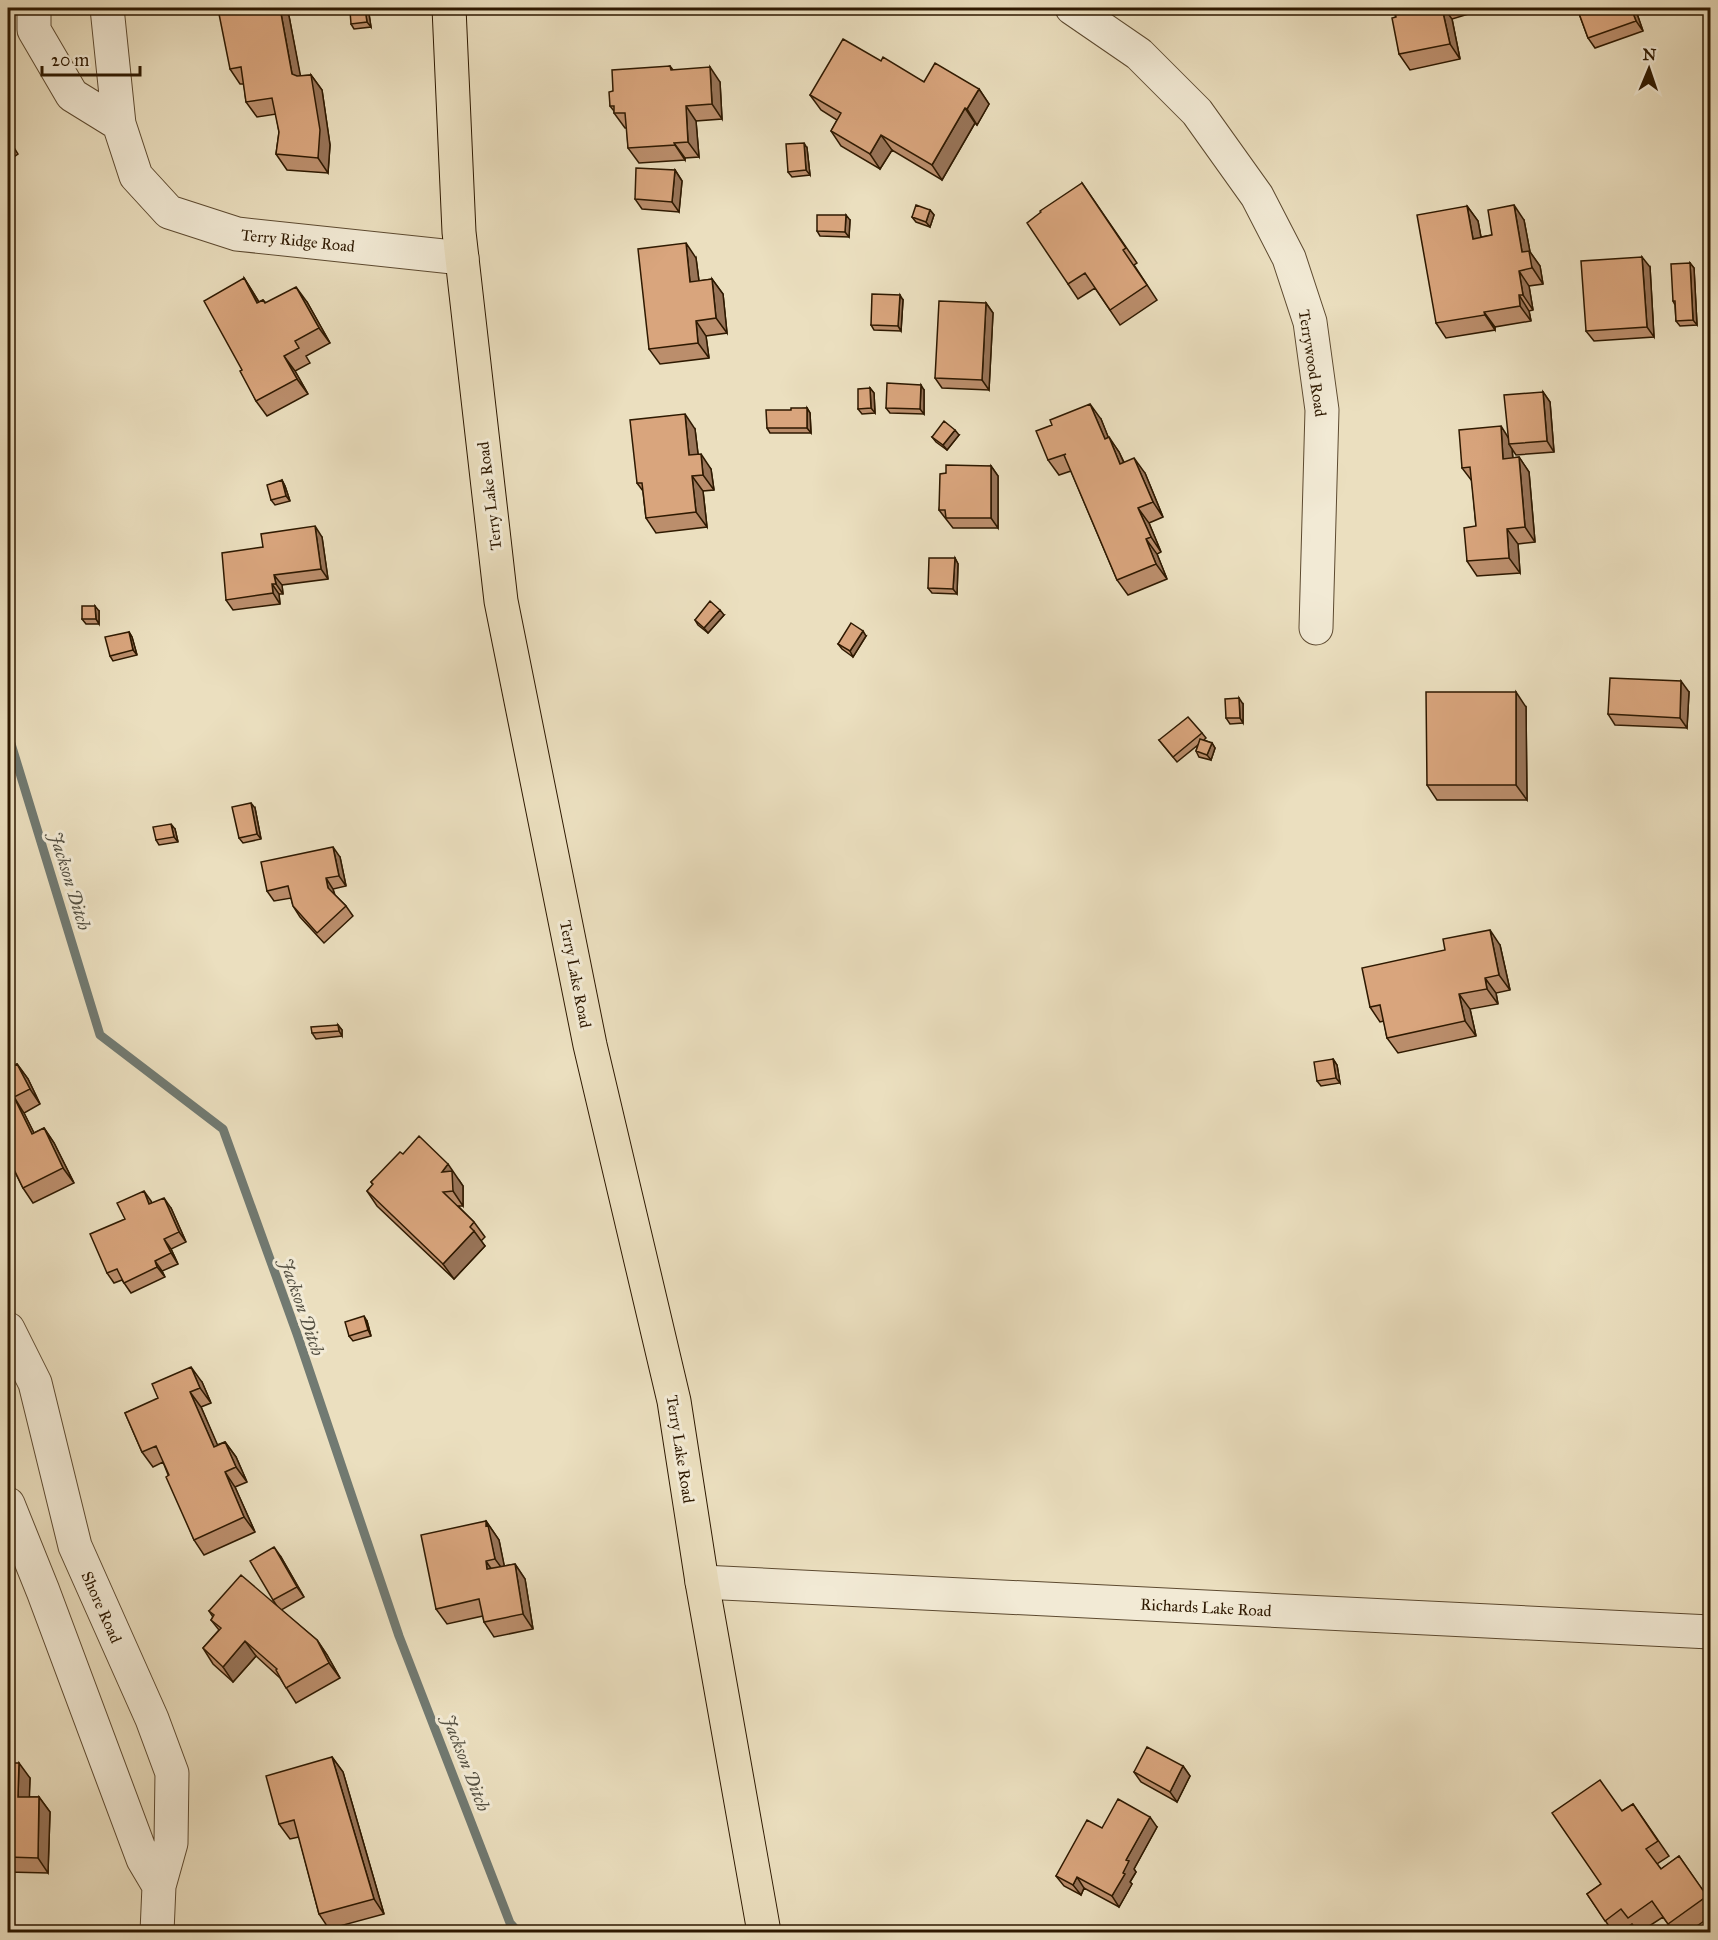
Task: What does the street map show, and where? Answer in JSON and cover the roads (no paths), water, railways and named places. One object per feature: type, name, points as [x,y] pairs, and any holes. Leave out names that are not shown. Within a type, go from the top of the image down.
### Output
[{"type":"main road","name":"Terry Lake Road","points":[[449,8],[459,232],[501,601],[590,1046],[674,1401],[702,1582],[764,1932]]},
{"type":"street","points":[[34,8],[34,30],[72,94],[119,124]]},
{"type":"street","name":"Terry Ridge Road","points":[[107,8],[119,124],[136,176],[169,212],[237,234],[462,258]]},
{"type":"street","name":"Terrywood Road","points":[[1072,8],[1140,54],[1197,112],[1257,196],[1289,258],[1310,322],[1322,410],[1316,628]]},
{"type":"street","name":"Shore Road","points":[[8,1329],[35,1383],[75,1546],[152,1719],[172,1773],[171,1843],[159,1886],[157,1932]]},
{"type":"street","points":[[8,1504],[143,1859],[159,1886]]},
{"type":"street","name":"Richards Lake Road","points":[[702,1582],[1710,1632]]},
{"type":"waterway","name":"Jackson Ditch","points":[[8,734],[100,1035],[223,1129],[297,1334],[399,1636],[510,1923],[518,1932]]}]
